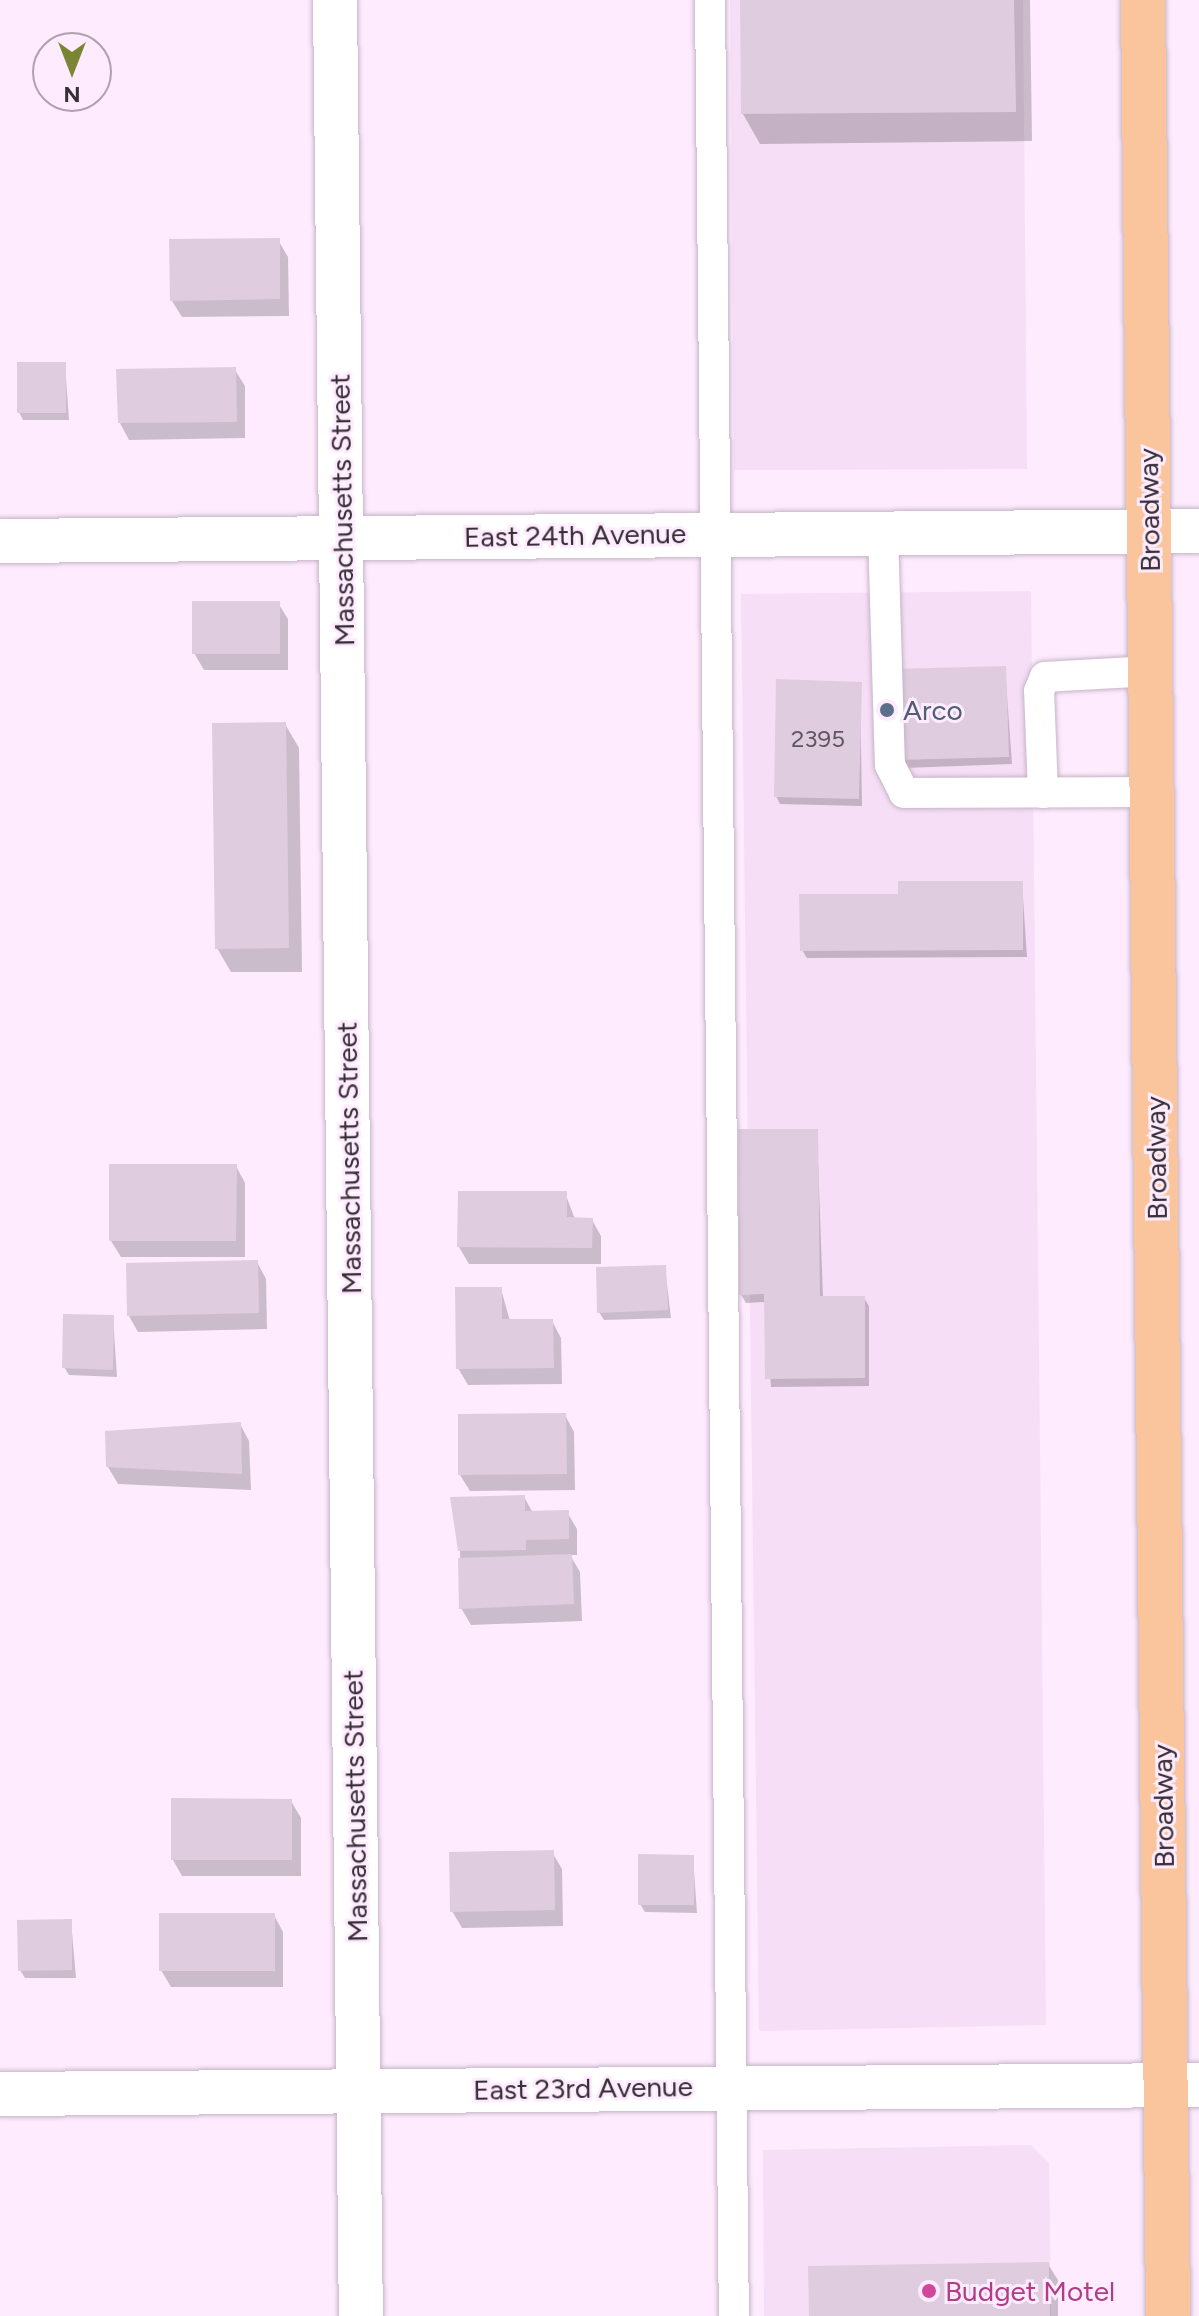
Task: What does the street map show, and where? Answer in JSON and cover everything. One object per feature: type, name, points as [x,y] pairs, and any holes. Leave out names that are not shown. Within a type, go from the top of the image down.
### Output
[{"type":"main road","name":"Broadway","points":[[1143,0],[1152,792],[1182,2085],[1168,2316]]},
{"type":"street","name":"Massachusetts Street","points":[[335,0],[361,2316]]},
{"type":"street","name":"East 24th Avenue","points":[[0,541],[1199,531]]},
{"type":"street","name":"East 23rd Avenue","points":[[0,2094],[732,2085],[1182,2085]]},
{"type":"lane","points":[[710,0],[736,2314]]},
{"type":"lane","points":[[883,532],[896,784],[904,793],[1152,792]]},
{"type":"lane","points":[[1043,793],[1039,691],[1045,677],[1151,671]]},
{"type":"shaded area","points":[[730,0],[1023,0],[1027,469],[734,470]]},
{"type":"shaded area","points":[[1031,591],[1046,2025],[759,2031],[741,594]]},
{"type":"shaded area","points":[[1031,2145],[1049,2163],[1051,2316],[764,2316],[763,2150]]},
{"type":"building","points":[[740,0],[1014,0],[1016,112],[741,114]]},
{"type":"building","points":[[280,238],[280,299],[170,301],[169,239]]},
{"type":"building","points":[[17,362],[66,362],[66,413],[17,413]]},
{"type":"building","points":[[236,367],[237,422],[118,423],[116,369]]},
{"type":"building","points":[[192,601],[280,601],[280,654],[192,654]]},
{"type":"building","points":[[1006,666],[1009,757],[898,760],[895,669]]},
{"type":"building","points":[[776,679],[862,682],[859,799],[774,797]]},
{"type":"building","points":[[286,722],[289,948],[215,949],[212,723]]},
{"type":"building","points":[[898,881],[1023,881],[1023,950],[800,951],[799,894],[898,894]]},
{"type":"building","points":[[738,1129],[818,1129],[820,1296],[865,1296],[865,1378],[765,1379],[764,1294],[739,1295]]},
{"type":"building","points":[[109,1164],[237,1164],[236,1241],[109,1241]]},
{"type":"building","points":[[458,1191],[567,1191],[567,1217],[593,1218],[592,1248],[457,1247]]},
{"type":"building","points":[[258,1260],[259,1313],[127,1316],[126,1263]]},
{"type":"building","points":[[666,1265],[668,1310],[597,1313],[596,1267]]},
{"type":"building","points":[[455,1287],[502,1287],[502,1319],[553,1319],[554,1368],[456,1369]]},
{"type":"building","points":[[63,1314],[114,1315],[113,1370],[62,1368]]},
{"type":"building","points":[[566,1413],[567,1474],[458,1475],[458,1414]]},
{"type":"building","points":[[241,1422],[242,1474],[106,1467],[105,1431]]},
{"type":"building","points":[[525,1495],[525,1511],[569,1510],[569,1539],[526,1540],[526,1550],[458,1551],[450,1497]]},
{"type":"building","points":[[572,1554],[574,1604],[459,1609],[458,1558]]},
{"type":"building","points":[[171,1798],[292,1799],[292,1860],[171,1860]]},
{"type":"building","points":[[554,1850],[555,1910],[450,1912],[449,1852]]},
{"type":"building","points":[[638,1854],[694,1855],[694,1905],[638,1905]]},
{"type":"building","points":[[159,1913],[275,1913],[275,1971],[159,1971]]},
{"type":"building","points":[[72,1919],[72,1970],[18,1971],[17,1920]]},
{"type":"building","name":"Budget Motel","points":[[1049,2262],[1050,2316],[809,2316],[808,2266]]},
{"type":"place","name":"Arco","points":[[887,710]]},
{"type":"place","name":"Budget Motel","points":[[929,2291]]}]
